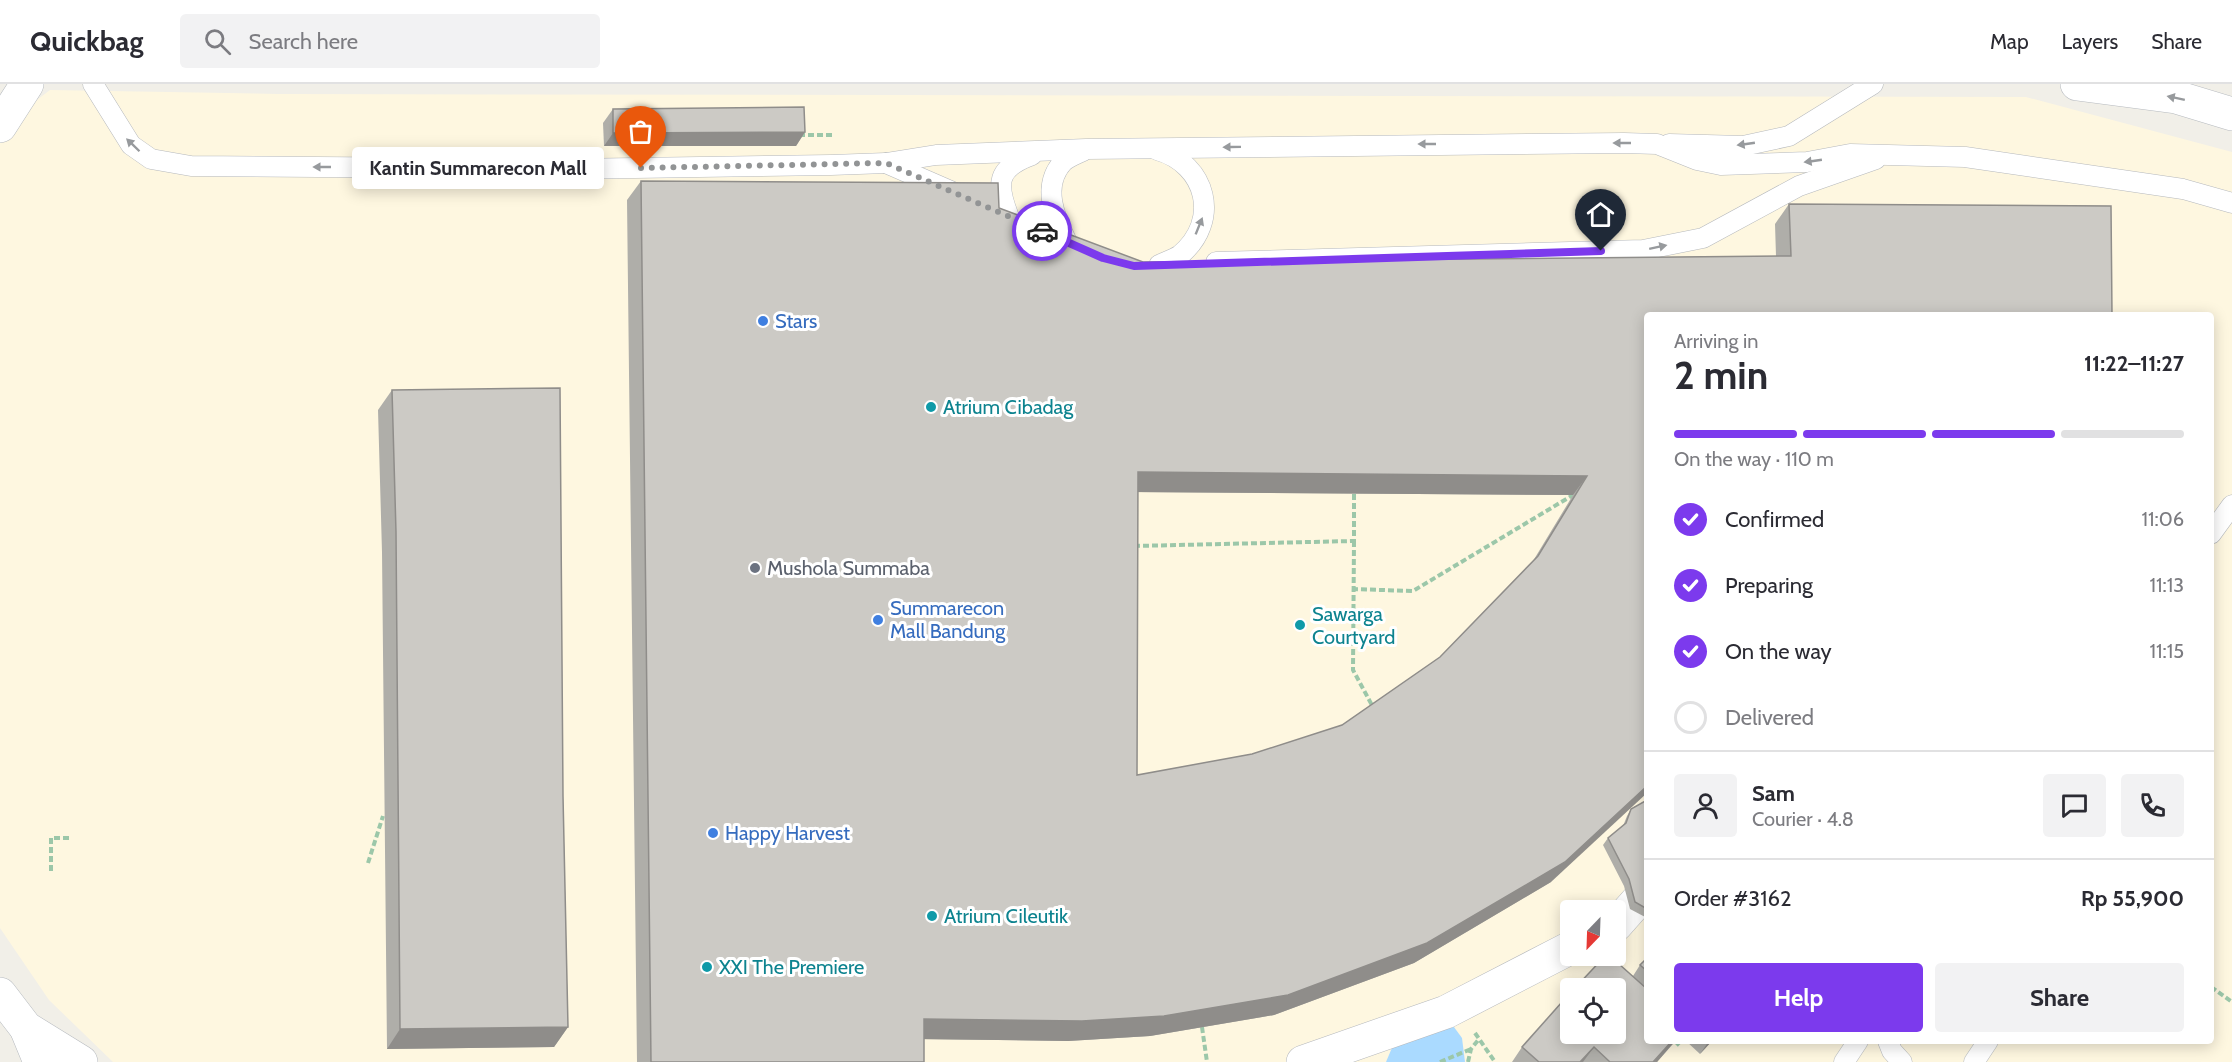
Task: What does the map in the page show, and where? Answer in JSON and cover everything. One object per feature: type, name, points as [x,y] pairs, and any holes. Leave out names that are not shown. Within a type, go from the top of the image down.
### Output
[{"type":"street","points":[[0,126],[27,84],[35,84]]},
{"type":"street","points":[[2077,84],[2176,97],[2232,114]]},
{"type":"street","points":[[1626,914],[1644,893]]},
{"type":"street","points":[[1303,1062],[1446,1012],[1560,953]]},
{"type":"street","points":[[0,994],[26,1028],[40,1062]]},
{"type":"street","points":[[26,1028],[81,1062]]},
{"type":"lane","points":[[93,84],[131,145],[151,159],[171,163],[191,166],[570,169],[886,163],[936,154],[1086,149],[1657,144],[1743,146],[1789,136],[1873,84]]},
{"type":"lane","points":[[1657,144],[1696,160],[1721,165],[1797,162],[1850,154],[1965,157],[2039,166],[2183,189],[2232,203]]},
{"type":"lane","points":[[1148,148],[1171,154],[1192,169],[1202,188],[1204,212],[1193,239],[1179,256],[1150,265],[1643,250],[1703,238],[1799,186],[1892,154]]},
{"type":"lane","points":[[989,208],[1076,246],[1052,205],[1053,184],[1063,162],[1086,149]]},
{"type":"lane","points":[[1009,217],[999,185],[1005,171],[1017,160],[1043,151]]},
{"type":"lane","points":[[886,163],[968,199]]},
{"type":"lane","points":[[2214,530],[2232,505]]},
{"type":"lane","points":[[1844,1062],[1856,1044]]},
{"type":"lane","points":[[1889,1044],[1902,1062]]},
{"type":"lane","points":[[1974,1062],[1986,1044]]},
{"type":"path","points":[[797,127],[797,135],[832,135]]},
{"type":"path","points":[[1354,494],[1353,670],[1375,712]]},
{"type":"path","points":[[1352,589],[1413,591],[1573,495]]},
{"type":"path","points":[[1126,547],[1354,541]]},
{"type":"path","points":[[368,863],[383,816]]},
{"type":"path","points":[[51,871],[51,838],[72,838]]},
{"type":"path","points":[[2214,989],[2232,1002]]},
{"type":"path","points":[[1202,1027],[1207,1062]]},
{"type":"path","points":[[1468,1062],[1471,1049],[1479,1039]]},
{"type":"path","points":[[1440,1062],[1471,1049]]},
{"type":"shaded area","name":"Summarecon Mall Bandung","points":[[50,90],[278,94],[2026,97],[2232,152],[2232,1062],[113,1062],[49,1000],[0,928],[0,128]]},
{"type":"water","points":[[1451,1023],[1462,1038],[1465,1062],[1386,1062],[1394,1043]]},
{"type":"building","points":[[804,107],[805,132],[613,133],[613,109]]},
{"type":"building","name":"Summarecon Mall Bandung","points":[[641,181],[998,183],[999,208],[1143,262],[1791,256],[1789,204],[2111,206],[2112,312],[1644,312],[1644,789],[1565,862],[1427,943],[1288,995],[1164,1016],[1082,1021],[924,1019],[924,1062],[651,1062]],"holes":[[[1138,472],[1587,476],[1538,556],[1440,657],[1342,725],[1252,754],[1137,775]]]},
{"type":"building","points":[[560,388],[563,796],[568,1027],[400,1029],[396,532],[392,390]]},
{"type":"building","points":[[1644,802],[1644,907],[1635,902],[1629,879],[1608,838],[1626,823],[1631,809]]},
{"type":"building","points":[[1596,966],[1621,966],[1644,986],[1644,1044],[1669,1044],[1653,1062],[1610,1062],[1594,1047],[1580,1062],[1539,1062],[1522,1047],[1560,1004],[1560,1044],[1626,1044],[1626,978],[1584,978]]},
{"type":"way so far","points":[[641,168],[886,163],[1042,231]]},
{"type":"place","name":"Kantin Summarecon Mall","points":[[641,168]]},
{"type":"place","name":"Stars","points":[[763,321]]},
{"type":"place","name":"Atrium Cibadag","points":[[931,407]]},
{"type":"place","name":"Mushola Summaba","points":[[755,568]]},
{"type":"place","name":"Summarecon Mall Bandung","points":[[878,620]]},
{"type":"place","name":"Sawarga Courtyard","points":[[1300,625]]},
{"type":"place","name":"Happy Harvest","points":[[713,833]]},
{"type":"place","name":"Atrium Cileutik","points":[[932,916]]},
{"type":"place","name":"XXI The Premiere","points":[[707,967]]},
{"type":"route","points":[[1042,231],[1103,258],[1134,266],[1252,260],[1601,251]]}]
